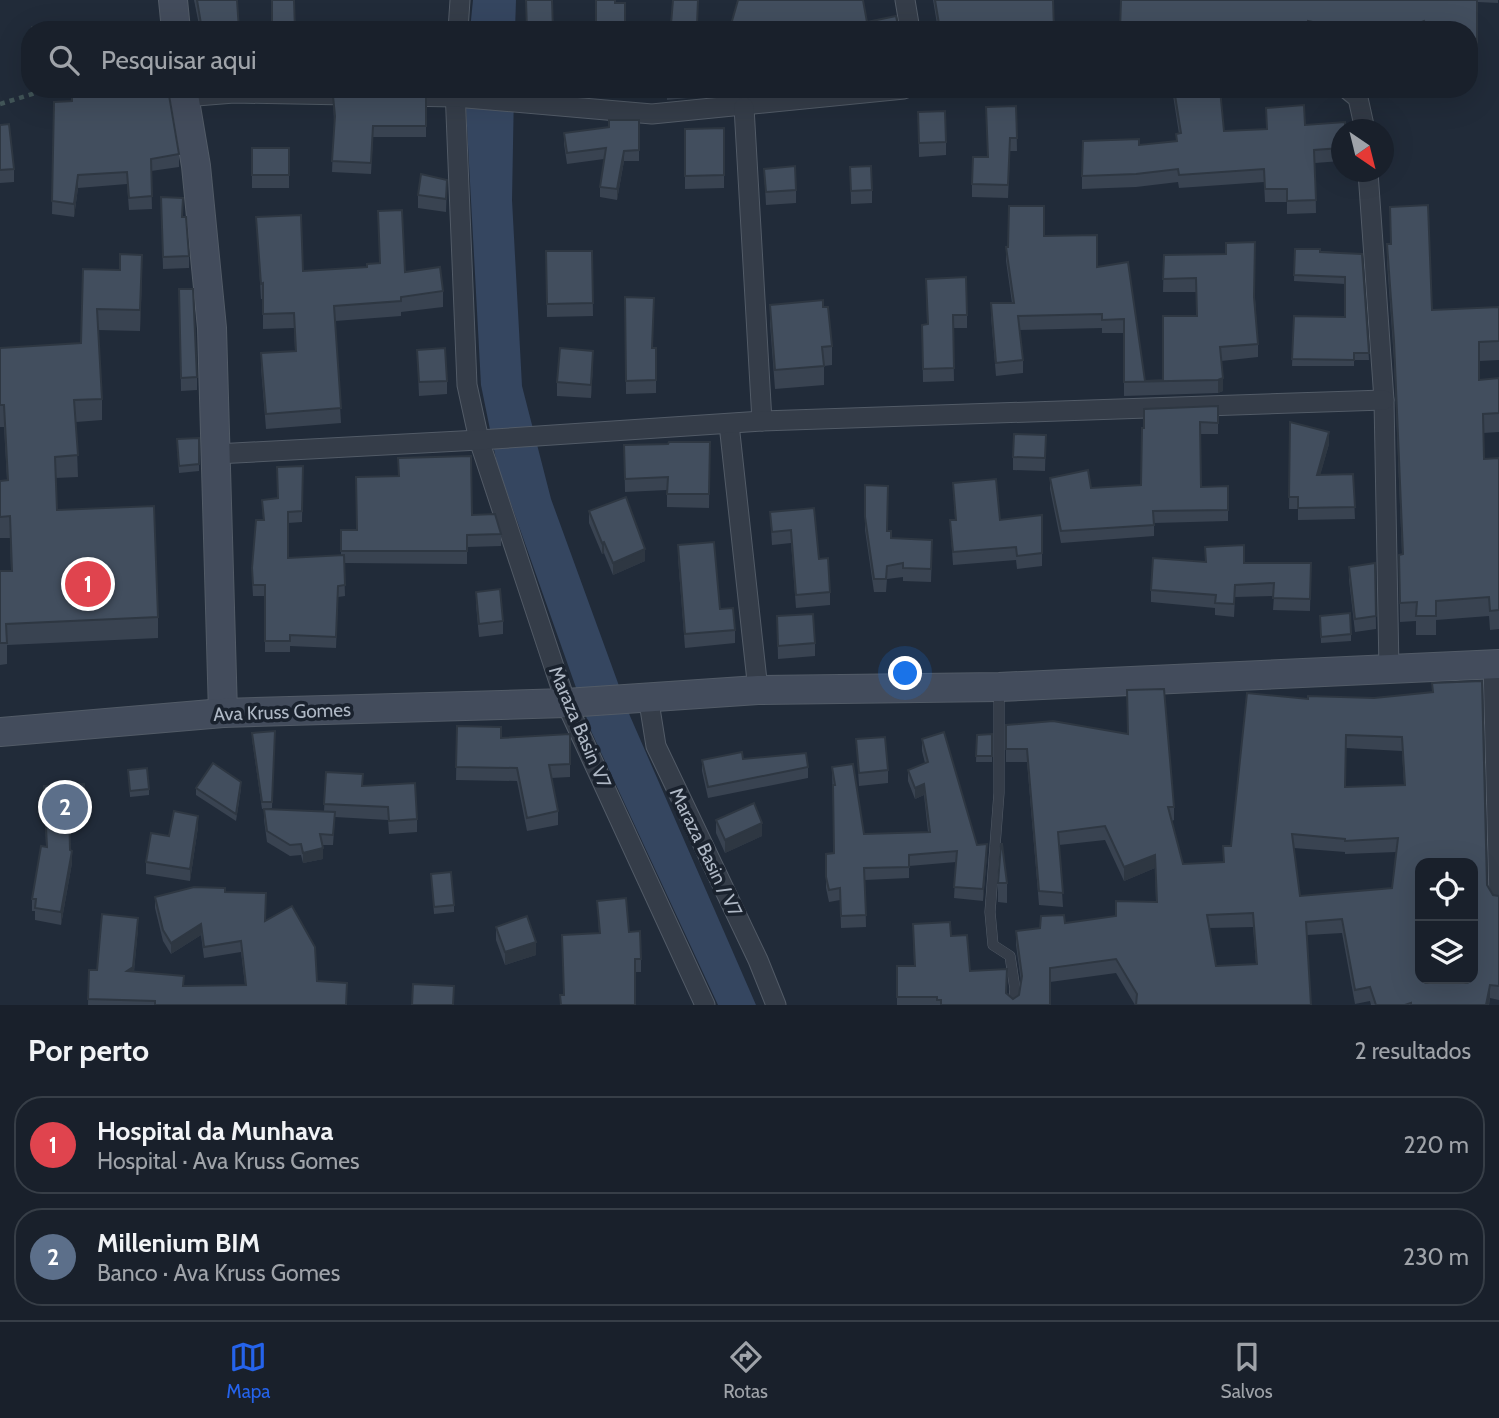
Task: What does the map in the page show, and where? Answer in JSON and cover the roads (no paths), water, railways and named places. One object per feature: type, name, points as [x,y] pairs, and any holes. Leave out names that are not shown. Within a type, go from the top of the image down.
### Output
[{"type":"street","points":[[173,0],[175,21]]},
{"type":"street","points":[[459,21],[460,0]]},
{"type":"street","points":[[905,0],[908,21]]},
{"type":"street","points":[[184,98],[196,166],[212,328],[223,713]]},
{"type":"street","name":"Maraza Basin V7","points":[[455,98],[467,385],[479,440],[566,703],[705,1005]]},
{"type":"street","points":[[498,98],[652,114],[824,98]]},
{"type":"street","points":[[1358,98],[1363,119]]},
{"type":"street","points":[[744,107],[762,421]]},
{"type":"street","points":[[1369,182],[1384,400],[1389,669]]},
{"type":"street","points":[[216,454],[762,421],[1384,400]]},
{"type":"street","points":[[729,424],[758,690]]},
{"type":"street","points":[[1496,664],[1499,898]]},
{"type":"street","name":"Ava Kruss Gomes","points":[[0,732],[223,713],[566,703],[758,690],[999,687],[1496,664]]},
{"type":"street","name":"Maraza Basin / V7","points":[[648,696],[656,746],[758,960],[776,1005]]},
{"type":"lane","points":[[999,687],[999,793],[990,912],[993,945],[1010,956],[1015,989],[1013,1005]]},
{"type":"water","points":[[473,0],[516,0],[515,21],[471,21]]},
{"type":"water","points":[[465,98],[514,98],[512,200],[522,386],[551,499],[630,716],[756,1005],[718,1005],[592,733],[497,464],[481,385]]},
{"type":"place","name":"Hospital da Munhava","points":[[88,584]]},
{"type":"place","name":"Millenium BIM","points":[[65,807]]}]
